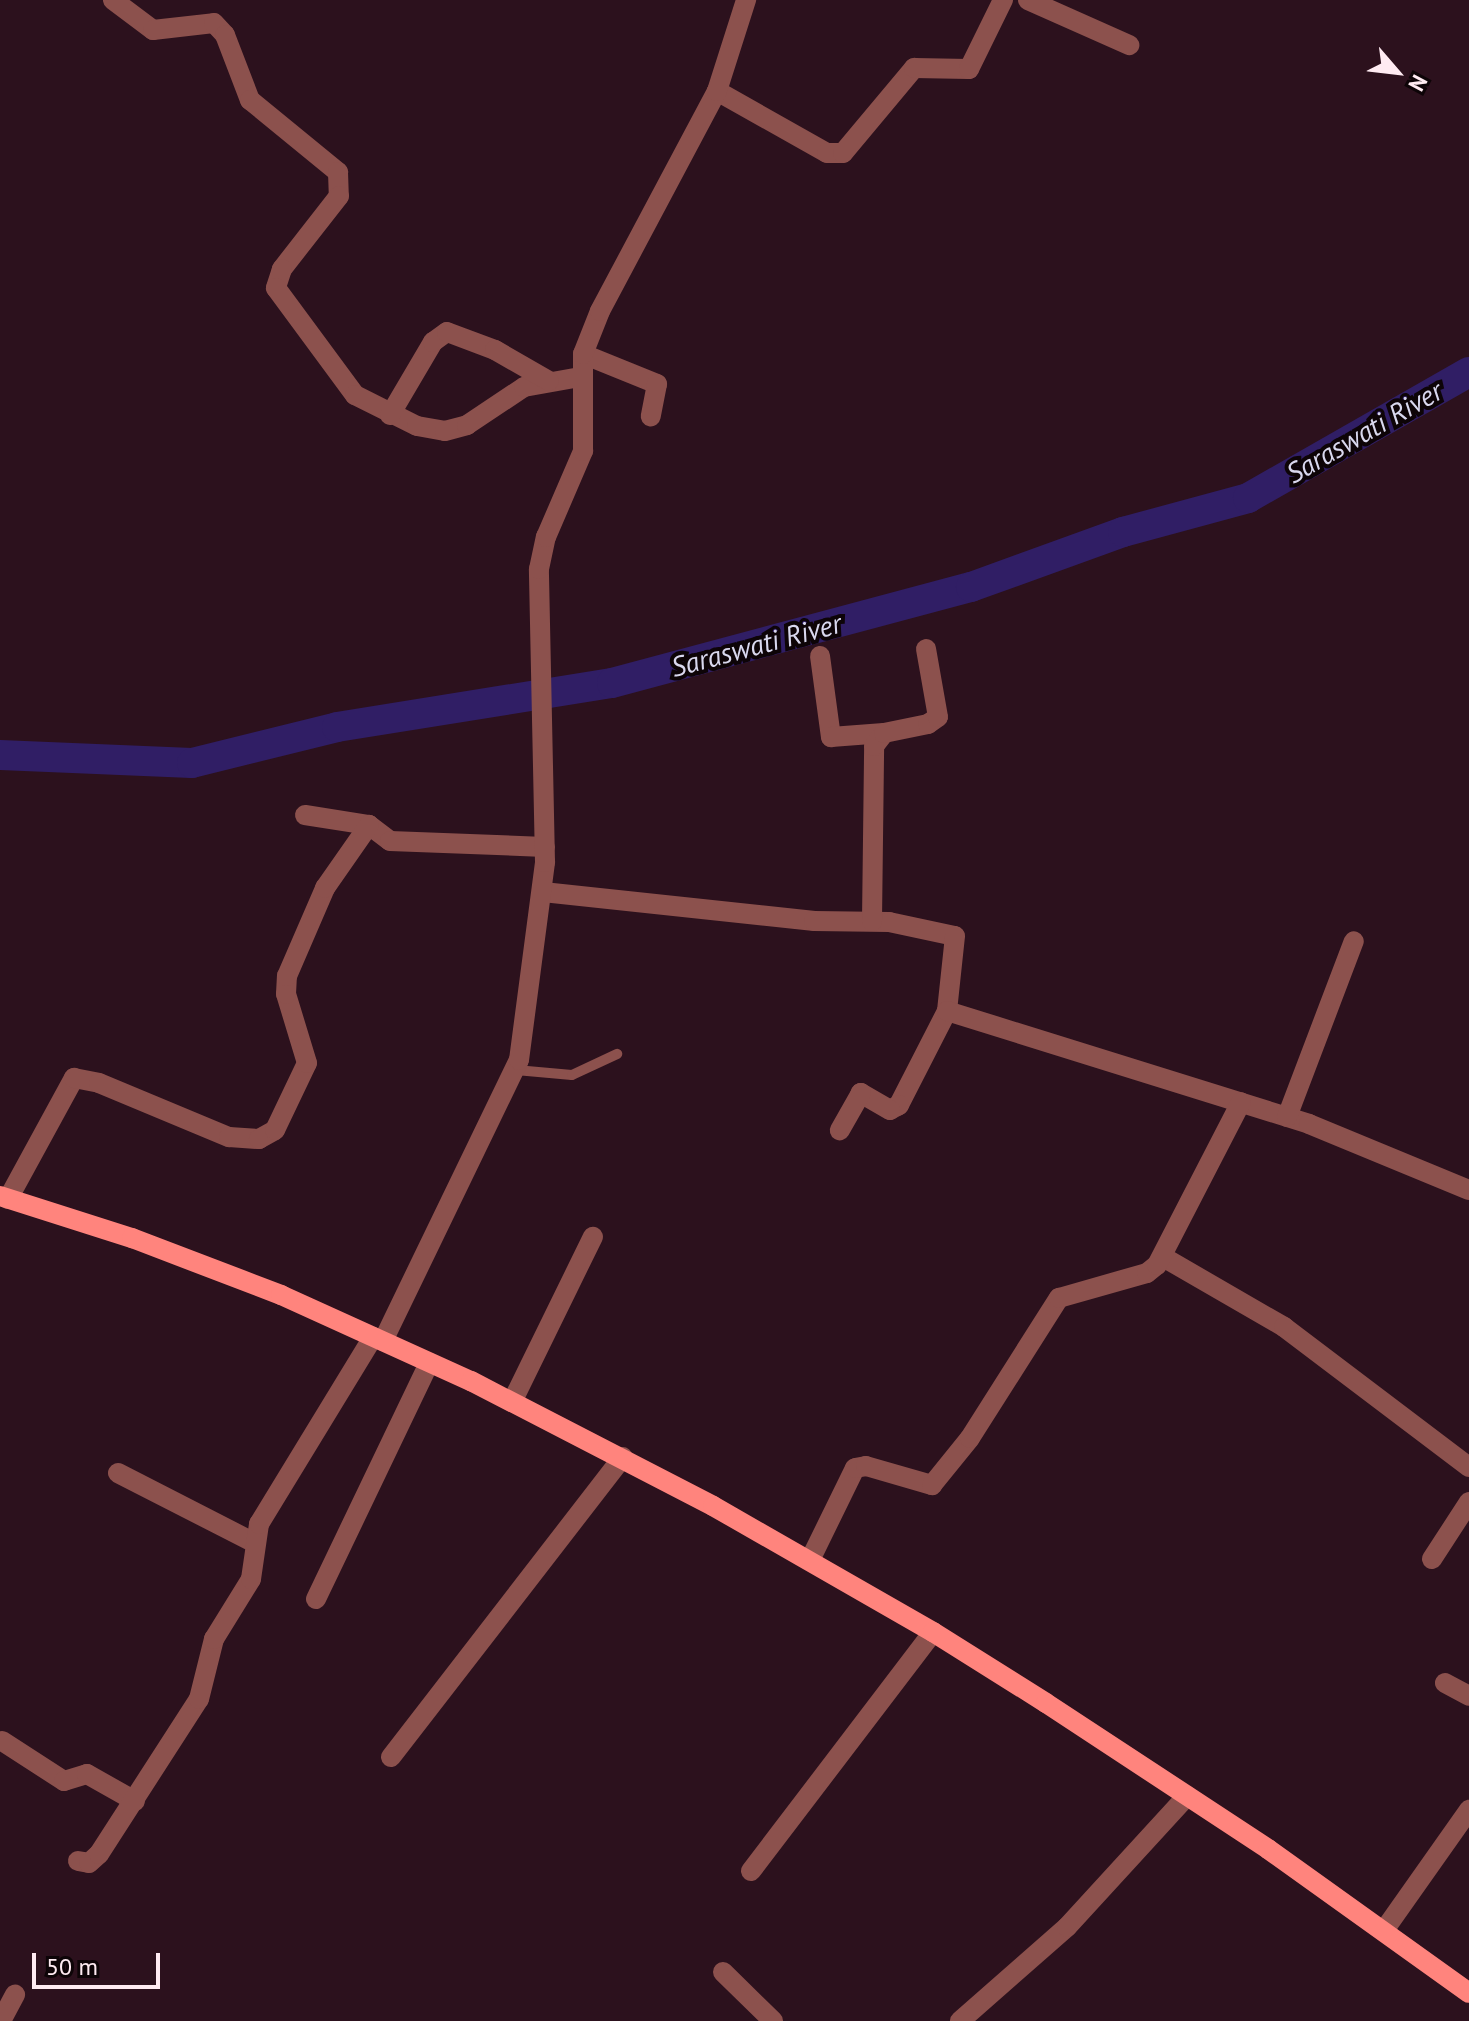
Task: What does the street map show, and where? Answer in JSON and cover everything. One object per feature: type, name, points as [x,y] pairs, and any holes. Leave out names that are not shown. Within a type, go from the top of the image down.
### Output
[{"type":"main road","points":[[4,1198],[207,1266],[378,1339],[623,1457],[933,1632],[1187,1796],[1385,1929],[1469,1993]]},
{"type":"street","points":[[113,0],[153,30],[214,23],[225,35],[250,100],[338,172],[339,196],[282,269],[276,288],[347,388],[390,415],[417,426],[454,430],[514,392],[549,381],[580,377]]},
{"type":"street","points":[[78,1861],[96,1859],[203,1692],[209,1650],[251,1579],[259,1524],[293,1462],[378,1339],[516,1070],[543,892],[545,847],[538,668],[541,549],[583,451],[580,377],[583,354],[600,311],[717,91],[746,0]]},
{"type":"street","points":[[717,91],[827,153],[843,153],[914,68],[969,69],[1003,0]]},
{"type":"street","points":[[1028,0],[1129,45]]},
{"type":"street","points":[[390,415],[433,342],[447,332],[495,350],[549,381]]},
{"type":"street","points":[[583,354],[657,384],[651,416]]},
{"type":"street","points":[[820,656],[831,737],[884,733],[928,724],[938,717],[926,649]]},
{"type":"street","points":[[872,921],[872,760],[874,746],[884,733]]},
{"type":"street","points":[[305,815],[369,825],[390,841],[545,847]]},
{"type":"street","points":[[4,1198],[74,1078],[99,1083],[229,1137],[259,1139],[275,1130],[307,1063],[286,994],[287,976],[325,888],[369,825]]},
{"type":"street","points":[[543,892],[623,905],[872,921],[955,936],[947,1011],[899,1105],[890,1110],[861,1093],[840,1130]]},
{"type":"street","points":[[1287,1117],[1354,941]]},
{"type":"street","points":[[947,1011],[1287,1117],[1469,1190]]},
{"type":"street","points":[[810,1560],[855,1468],[866,1466],[932,1485],[970,1438],[1059,1298],[1147,1273],[1163,1257],[1241,1102]]},
{"type":"street","points":[[512,1402],[593,1237]]},
{"type":"street","points":[[1163,1257],[1284,1327],[1469,1467]]},
{"type":"street","points":[[316,1599],[429,1363]]},
{"type":"street","points":[[391,1757],[623,1457]]},
{"type":"street","points":[[118,1473],[255,1543]]},
{"type":"street","points":[[1432,1559],[1469,1502]]},
{"type":"street","points":[[751,1871],[933,1632]]},
{"type":"street","points":[[1445,1683],[1469,1696]]},
{"type":"street","points":[[2,1741],[64,1781],[87,1774],[135,1801]]},
{"type":"street","points":[[960,2021],[1067,1927],[1187,1796]]},
{"type":"street","points":[[1385,1929],[1469,1810]]},
{"type":"street","points":[[723,1972],[773,2021]]},
{"type":"street","points":[[1,2021],[15,1995]]},
{"type":"lane","points":[[516,1070],[572,1075],[617,1054]]},
{"type":"waterway","name":"Saraswati River","points":[[0,755],[192,763],[337,727],[612,683],[971,587],[1123,532],[1248,498],[1469,372]]}]
